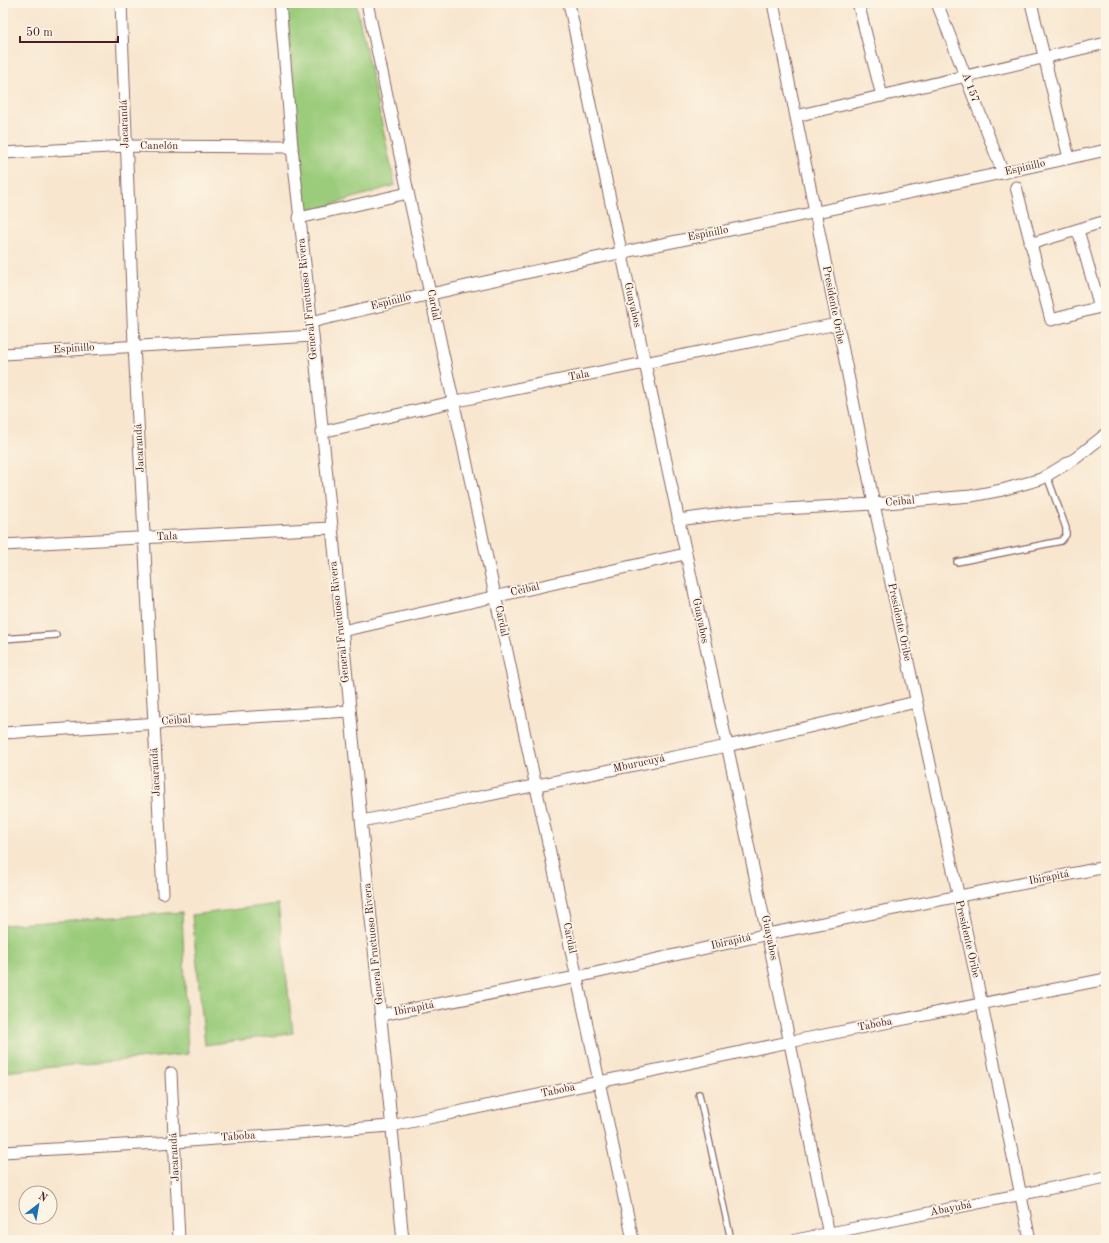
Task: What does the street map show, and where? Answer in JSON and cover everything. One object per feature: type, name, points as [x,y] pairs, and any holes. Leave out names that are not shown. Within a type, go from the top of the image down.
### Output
[{"type":"street","name":"Jacarandá","points":[[121,3],[134,345],[163,893]]},
{"type":"street","name":"General Fructuoso Rivera","points":[[280,3],[299,218],[313,336],[349,711],[362,821],[403,1240]]},
{"type":"street","name":"Cardal","points":[[367,3],[431,292],[452,402],[496,597],[633,1240]]},
{"type":"street","name":"Guayabos","points":[[569,3],[620,251],[645,362],[726,746],[768,934],[829,1237]]},
{"type":"street","name":"Presidente Oribe","points":[[773,3],[874,504],[982,1005],[1030,1240]]},
{"type":"street","points":[[858,3],[882,96]]},
{"type":"street","name":"A 157","points":[[937,3],[1003,173]]},
{"type":"street","points":[[1031,3],[1069,158]]},
{"type":"street","points":[[796,116],[1106,43]]},
{"type":"street","name":"Canelón","points":[[3,153],[126,146],[292,146]]},
{"type":"street","name":"Espinillo","points":[[311,322],[431,292],[620,251],[815,213],[1106,150]]},
{"type":"street","points":[[1016,187],[1051,320],[1100,307],[1078,230]]},
{"type":"street","points":[[299,218],[408,193]]},
{"type":"street","points":[[1030,244],[1106,221]]},
{"type":"street","name":"Tala","points":[[322,432],[452,402],[837,324]]},
{"type":"street","name":"Espinillo","points":[[3,354],[134,345],[313,336]]},
{"type":"street","name":"Ceibal","points":[[678,520],[746,511],[874,504],[971,496],[1002,490],[1047,476],[1076,458],[1106,434]]},
{"type":"street","name":"Tala","points":[[3,545],[331,528]]},
{"type":"street","name":"Ceibal","points":[[342,631],[685,554]]},
{"type":"street","name":"Mburucuyá","points":[[362,821],[726,746],[916,702]]},
{"type":"street","name":"Ceibal","points":[[3,733],[349,711]]},
{"type":"street","name":"Ibirapitá","points":[[381,1015],[577,977],[768,934],[1106,867]]},
{"type":"street","name":"Taboba","points":[[3,1152],[175,1142],[391,1126],[790,1042],[982,1005],[1106,979]]},
{"type":"street","name":"Jacarandá","points":[[171,1074],[180,1240]]},
{"type":"street","name":"Abayubá","points":[[796,1240],[829,1237],[1106,1178]]},
{"type":"lane","points":[[957,562],[1061,541],[1066,535],[1066,528],[1047,476]]},
{"type":"lane","points":[[3,639],[56,635]]},
{"type":"lane","points":[[699,1094],[731,1240]]},
{"type":"green space","points":[[286,3],[356,3],[395,185],[305,213]]},
{"type":"green space","points":[[278,904],[293,1033],[205,1045],[192,915]]},
{"type":"green space","points":[[182,912],[188,1054],[3,1072],[3,925]]}]
